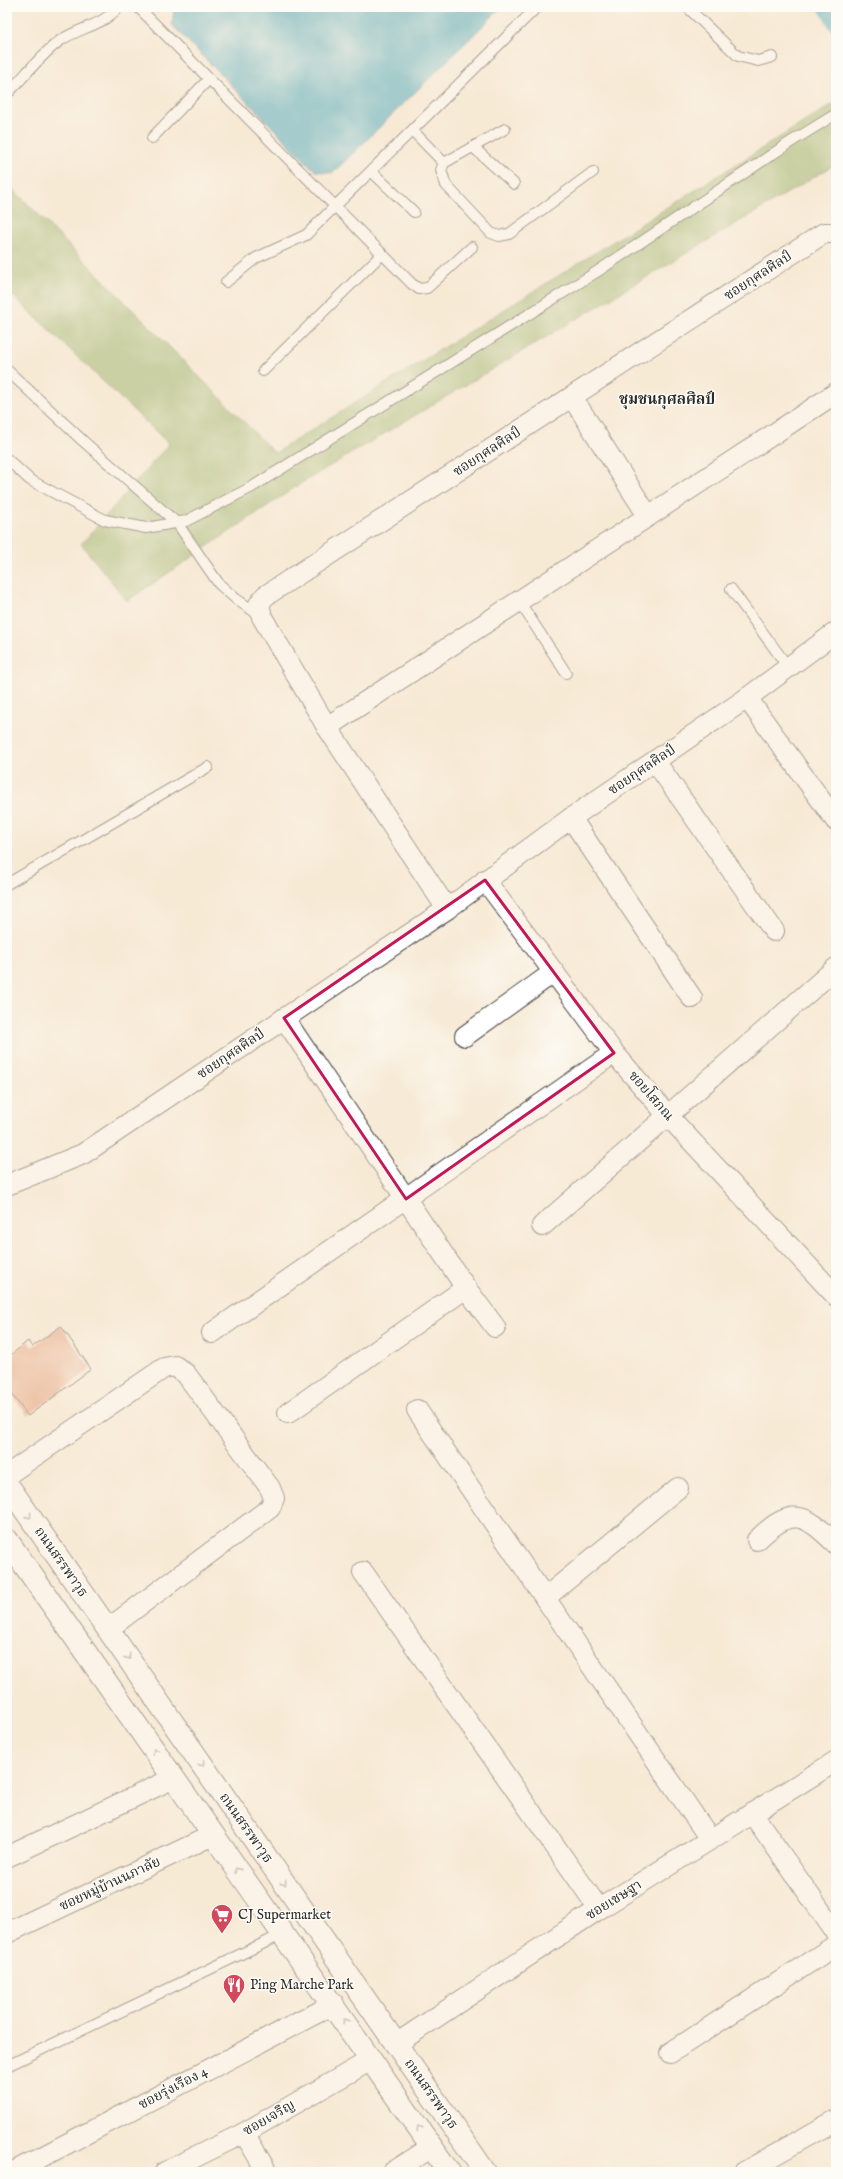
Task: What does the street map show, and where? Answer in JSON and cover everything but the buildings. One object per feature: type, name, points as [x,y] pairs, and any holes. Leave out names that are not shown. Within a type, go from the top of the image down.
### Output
[{"type":"main road","name":"ถนนสรรพาวุธ","points":[[7,1484],[485,2172]]},
{"type":"main road","points":[[7,1540],[213,1835],[334,2004],[449,2172]]},
{"type":"main road","points":[[371,2060],[396,2044]]},
{"type":"street","name":"ซอยกุศลศิลป์","points":[[262,617],[259,604],[265,596],[824,233],[836,232]]},
{"type":"street","points":[[327,726],[836,393]]},
{"type":"street","points":[[572,397],[648,516]]},
{"type":"street","points":[[262,617],[327,726],[447,908]]},
{"type":"street","name":"ซอยกุศลศิลป์","points":[[7,1185],[83,1154],[447,908],[571,818],[747,698],[788,668],[834,638]]},
{"type":"street","points":[[747,698],[836,821]]},
{"type":"street","points":[[655,761],[774,931]]},
{"type":"street","points":[[571,818],[692,998]]},
{"type":"street","name":"ซอยโสภณ","points":[[485,880],[614,1053],[669,1117],[836,1296]]},
{"type":"street","points":[[542,1226],[669,1117],[836,968]]},
{"type":"street","points":[[465,1036],[554,972]]},
{"type":"street","points":[[284,1018],[466,1288],[495,1326]]},
{"type":"street","points":[[212,1333],[406,1200],[614,1053]]},
{"type":"street","points":[[288,1413],[466,1288]]},
{"type":"street","points":[[7,1475],[164,1368],[175,1366],[186,1374],[270,1488],[274,1498],[270,1508],[108,1629]]},
{"type":"street","points":[[417,1410],[710,1839]]},
{"type":"street","points":[[545,1598],[678,1488]]},
{"type":"street","points":[[757,1540],[772,1525],[792,1516],[808,1520],[836,1544]]},
{"type":"street","points":[[363,1572],[599,1909]]},
{"type":"street","name":"ซอยเชษฐา","points":[[396,2044],[599,1909],[836,1761]]},
{"type":"street","points":[[7,1857],[174,1778]]},
{"type":"street","points":[[752,1813],[836,1933]]},
{"type":"street","name":"ซอยหมู่บ้านนภาลัย","points":[[7,1933],[213,1835]]},
{"type":"street","points":[[670,2053],[836,1945]]},
{"type":"street","name":"ซอยรุ่งเรือง 4","points":[[13,2172],[334,2004]]},
{"type":"street","name":"ซอยเจริญ","points":[[165,2172],[244,2133],[371,2060]]},
{"type":"street","points":[[744,2172],[836,2120]]},
{"type":"street","points":[[244,2133],[267,2172]]},
{"type":"street","points":[[393,2172],[432,2147]]},
{"type":"lane","points":[[7,94],[57,44],[73,33],[101,23],[119,7]]},
{"type":"lane","points":[[138,7],[336,208],[419,289],[427,288],[472,247]]},
{"type":"lane","points":[[226,282],[256,258],[306,235],[336,208],[537,7]]},
{"type":"lane","points":[[686,7],[738,56],[758,62],[772,58]]},
{"type":"lane","points":[[152,138],[209,79]]},
{"type":"lane","points":[[7,459],[30,480],[105,520],[146,528],[186,521],[252,487],[598,271],[789,143],[836,114]]},
{"type":"lane","points":[[505,128],[444,163],[441,170],[446,185],[492,233],[499,236],[509,234],[592,172]]},
{"type":"lane","points":[[413,131],[444,163]]},
{"type":"lane","points":[[473,147],[514,184]]},
{"type":"lane","points":[[372,172],[414,212]]},
{"type":"lane","points":[[263,370],[382,254]]},
{"type":"lane","points":[[7,370],[83,441],[177,523],[219,584],[236,599],[262,617]]},
{"type":"lane","points":[[731,589],[788,668]]},
{"type":"lane","points":[[519,601],[566,673]]},
{"type":"lane","points":[[7,884],[208,767]]},
{"type":"lane","points":[[7,2066],[283,1934]]},
{"type":"highlighted area","points":[[485,880],[614,1053],[406,1199],[284,1018]]},
{"type":"green space","points":[[836,102],[836,164],[300,484],[127,601],[81,544],[169,444],[7,290],[7,183],[275,453]]},
{"type":"water","points":[[174,7],[502,7],[333,173],[315,171],[172,25]]},
{"type":"waterway","points":[[827,7],[836,23]]},
{"type":"place","name":"CJ Supermarket","points":[[222,1934]]},
{"type":"place","name":"Ping Marche Park","points":[[234,2004]]},
{"type":"district","name":"ชุมชนกุศลศิลป์","points":[[667,399]]}]
